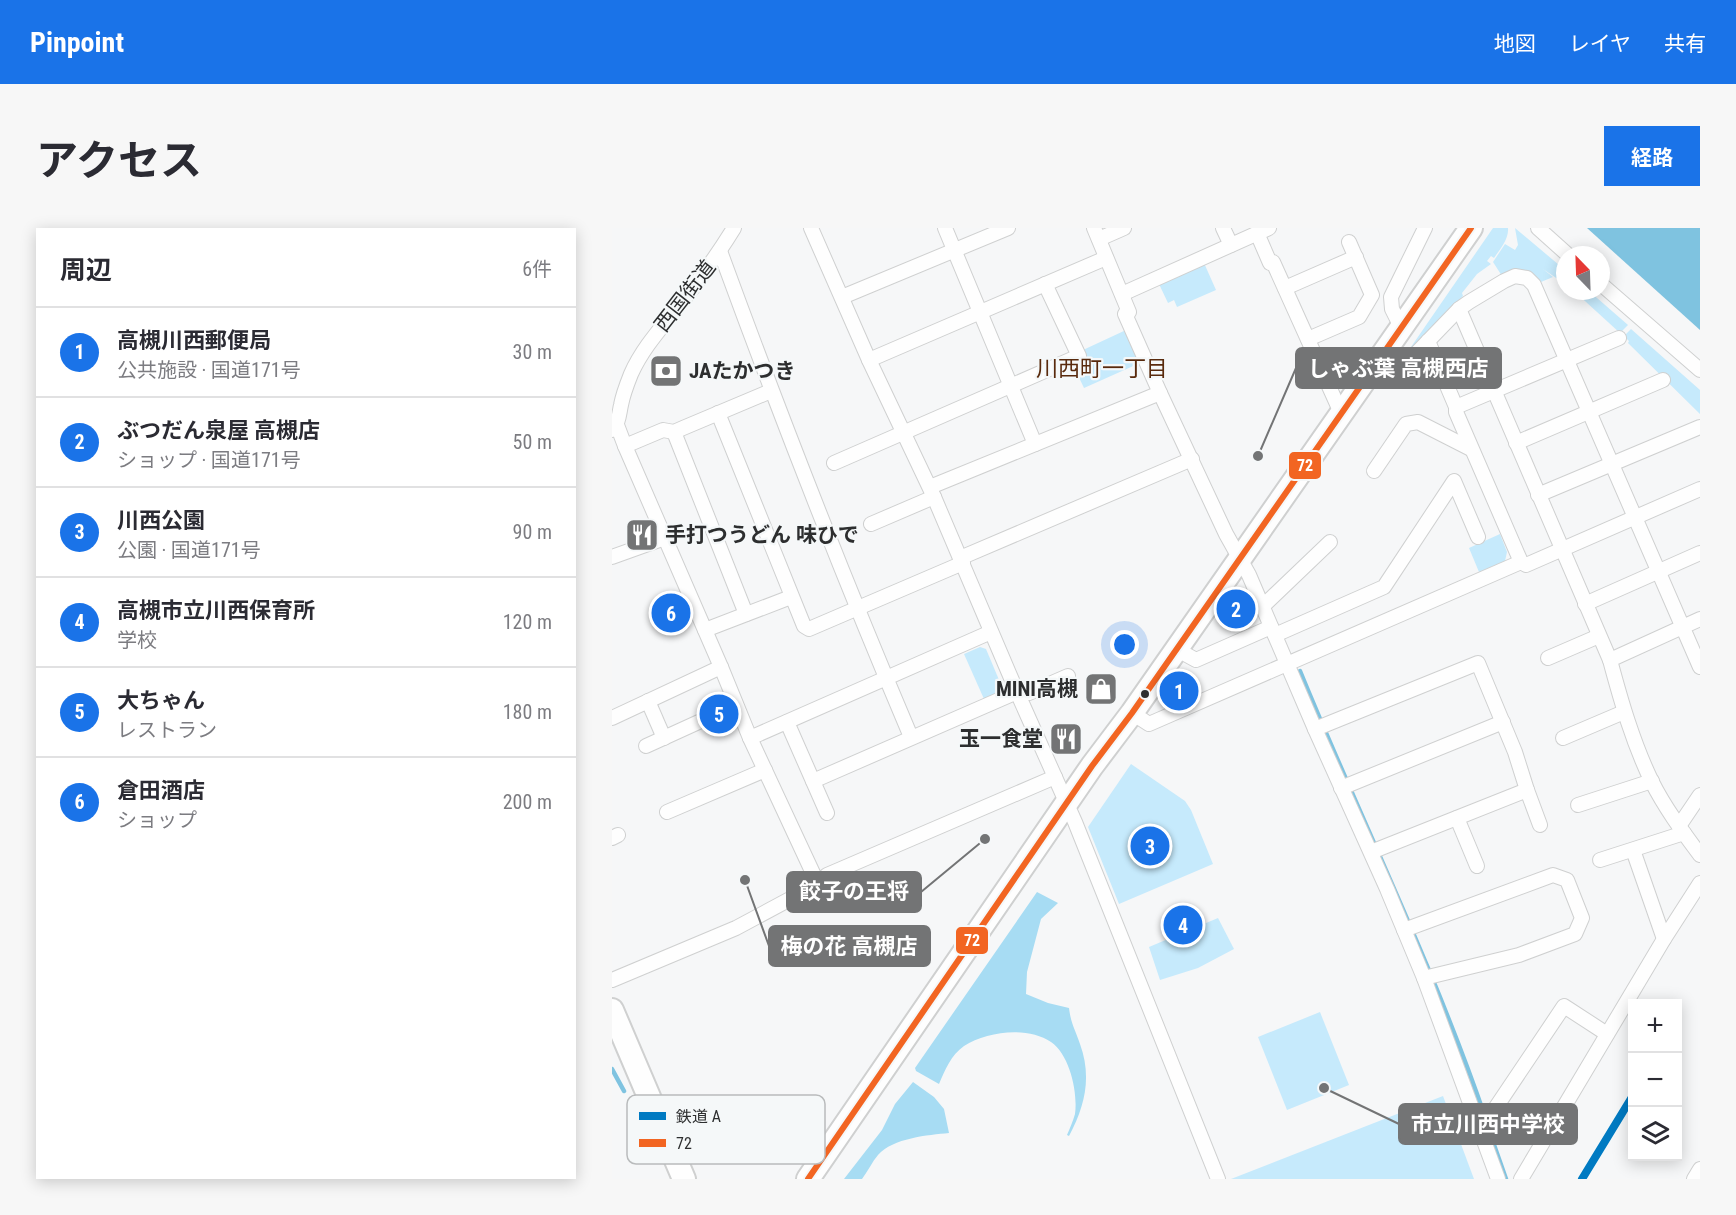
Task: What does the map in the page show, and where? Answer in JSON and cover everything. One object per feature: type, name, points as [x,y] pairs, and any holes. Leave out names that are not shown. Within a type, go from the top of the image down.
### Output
[{"type":"main road","points":[[825,1154],[1067,803],[1471,228]]},
{"type":"main road","points":[[612,1010],[648,1095]]},
{"type":"main road","points":[[678,1164],[684,1179]]},
{"type":"main road","points":[[808,1179],[818,1164]]},
{"type":"street","name":"西国街道","points":[[614,427],[628,383],[642,353],[720,252],[734,228]]},
{"type":"street","points":[[811,228],[869,360],[932,492],[1067,803],[1218,1179]]},
{"type":"street","points":[[945,228],[1035,444]]},
{"type":"street","points":[[842,297],[1008,228]]},
{"type":"street","points":[[1124,228],[1096,234],[1129,312],[1125,314],[1226,534],[1240,557],[1287,664],[1321,727],[1341,788],[1371,852],[1424,978],[1498,1179]]},
{"type":"street","points":[[1223,228],[1231,245]]},
{"type":"street","points":[[1401,327],[1392,309],[1391,297],[1425,228]]},
{"type":"street","points":[[1538,228],[1558,246]]},
{"type":"street","points":[[1122,294],[1263,231],[1270,263],[1273,261],[1341,413]]},
{"type":"street","points":[[1308,339],[1359,317],[1372,295],[1349,242]]},
{"type":"street","points":[[720,252],[771,391],[856,608],[911,737]]},
{"type":"street","points":[[1285,288],[1356,257]]},
{"type":"street","points":[[869,360],[1106,258]]},
{"type":"street","points":[[1381,356],[1402,368],[1459,309],[1504,281],[1515,276],[1527,278],[1534,285],[1700,667]]},
{"type":"street","points":[[834,463],[1079,356],[1046,284]]},
{"type":"street","points":[[1610,292],[1700,370]]},
{"type":"street","points":[[1459,309],[1610,660],[1624,712],[1652,781],[1671,815],[1700,855]]},
{"type":"street","points":[[1437,432],[1456,409],[1619,338]]},
{"type":"street","points":[[1428,341],[1471,449],[1521,562],[1526,565],[1700,489]]},
{"type":"street","points":[[1516,443],[1663,380]]},
{"type":"street","points":[[625,446],[663,430],[674,432],[771,391]]},
{"type":"street","points":[[871,524],[932,492],[1035,444],[1160,393]]},
{"type":"street","points":[[718,413],[791,597],[804,626],[809,629],[1192,459]]},
{"type":"street","points":[[1374,471],[1406,424],[1418,422],[1471,449]]},
{"type":"street","points":[[614,427],[625,446],[750,738],[818,884]]},
{"type":"street","points":[[1538,495],[1700,427]]},
{"type":"street","points":[[674,432],[746,614]]},
{"type":"street","points":[[1176,649],[1196,660],[1384,587],[1454,481],[1478,537]]},
{"type":"street","points":[[612,557],[665,538]]},
{"type":"street","points":[[1262,607],[1330,542]]},
{"type":"street","points":[[1585,604],[1700,554]]},
{"type":"street","points":[[1132,713],[1149,724],[1521,562]]},
{"type":"street","points":[[705,630],[791,597]]},
{"type":"street","points":[[1610,660],[1700,619]]},
{"type":"street","points":[[750,738],[992,632]]},
{"type":"street","points":[[1548,658],[1599,636]]},
{"type":"street","points":[[1321,727],[1478,663],[1515,752],[1540,825]]},
{"type":"street","points":[[612,718],[721,667]]},
{"type":"street","points":[[813,781],[1017,692],[1029,693],[1068,676]]},
{"type":"street","points":[[648,701],[664,738]]},
{"type":"street","points":[[646,746],[736,705]]},
{"type":"street","points":[[1563,738],[1624,712]]},
{"type":"street","points":[[787,722],[827,813]]},
{"type":"street","points":[[1341,788],[1503,722]]},
{"type":"street","points":[[667,812],[765,770]]},
{"type":"street","points":[[612,980],[736,928],[818,884],[827,874],[1055,777]]},
{"type":"street","points":[[1578,805],[1652,781]]},
{"type":"street","points":[[1371,852],[1527,790]]},
{"type":"street","points":[[1600,860],[1633,850],[1682,830],[1700,795]]},
{"type":"street","points":[[1457,818],[1477,866]]},
{"type":"street","points":[[1633,850],[1664,939]]},
{"type":"street","points":[[1404,930],[1553,875],[1567,880],[1582,918],[1575,934],[1519,955],[1424,978]]},
{"type":"street","points":[[1521,1179],[1664,939],[1700,883]]},
{"type":"street","points":[[1480,1131],[1564,1006],[1607,1034]]},
{"type":"street","points":[[1694,1179],[1700,1169]]},
{"type":"shaded area","points":[[1493,228],[1508,228],[1508,232],[1504,244],[1494,258],[1491,256],[1487,261],[1491,264],[1477,274],[1462,293],[1463,296],[1413,349],[1411,347]]},
{"type":"shaded area","points":[[1515,228],[1556,262],[1556,278],[1543,269],[1553,277],[1541,282],[1502,276],[1493,262],[1505,244],[1515,250],[1518,245]]},
{"type":"shaded area","points":[[1587,228],[1700,228],[1700,330],[1610,249],[1610,246],[1607,246]]},
{"type":"shaded area","points":[[1204,263],[1216,290],[1177,307],[1174,300],[1168,303],[1159,284]]},
{"type":"shaded area","points":[[1584,300],[1599,300],[1628,325],[1620,333]]},
{"type":"shaded area","points":[[1631,329],[1700,390],[1700,414],[1628,343],[1629,341],[1624,336]]},
{"type":"shaded area","points":[[1126,330],[1140,363],[1084,388],[1073,365],[1087,359],[1083,350]]},
{"type":"shaded area","points":[[1500,534],[1507,552],[1505,561],[1479,572],[1469,548]]},
{"type":"shaded area","points":[[980,647],[986,649],[1002,687],[999,693],[984,699],[964,654]]},
{"type":"shaded area","points":[[1131,764],[1185,801],[1191,810],[1213,864],[1119,904],[1088,827]]},
{"type":"shaded area","points":[[1037,892],[1058,903],[1041,919],[1027,972],[1026,994],[1069,1008],[1086,1068],[1083,1102],[1069,1136],[1067,1135],[1076,1105],[1074,1085],[1068,1065],[1058,1048],[1042,1037],[1008,1032],[973,1041],[955,1054],[939,1084],[916,1071],[915,1068]]},
{"type":"shaded area","points":[[1218,918],[1234,949],[1198,968],[1160,980],[1149,947]]},
{"type":"shaded area","points":[[1320,1012],[1349,1085],[1287,1110],[1258,1037]]},
{"type":"shaded area","points":[[913,1082],[934,1097],[944,1109],[949,1133],[911,1138],[892,1145],[878,1155],[862,1179],[844,1179],[882,1130],[895,1104]]},
{"type":"shaded area","points":[[1443,1096],[1474,1179],[1231,1179]]},
{"type":"waterway","points":[[1300,671],[1420,948],[1485,1117]]},
{"type":"waterway","points":[[612,1069],[624,1091]]},
{"type":"waterway","points":[[1487,1125],[1506,1179]]},
{"type":"rail line","name":"A","points":[[1582,1179],[1628,1104]]},
{"type":"transit line","name":"72","points":[[825,1154],[1092,766],[1132,713],[1471,228]]},
{"type":"transit line","name":"72","points":[[808,1179],[818,1164]]},
{"type":"place","name":"JAたかつき","points":[[666,371]]},
{"type":"place","name":"しゃぶ葉 高槻西店","points":[[1258,456]]},
{"type":"place","name":"手打つうどん 味ひで","points":[[642,535]]},
{"type":"place","name":"ぶつだん泉屋 高槻店","points":[[1236,609]]},
{"type":"place","name":"倉田酒店","points":[[671,613]]},
{"type":"place","name":"MINI高槻","points":[[1101,689]]},
{"type":"place","name":"高槻川西郵便局","points":[[1179,691]]},
{"type":"place","name":"大ちゃん","points":[[719,714]]},
{"type":"place","name":"玉一食堂","points":[[1066,739]]},
{"type":"place","name":"餃子の王将","points":[[985,839]]},
{"type":"place","name":"川西公園","points":[[1150,846]]},
{"type":"place","name":"梅の花 高槻店","points":[[745,880]]},
{"type":"place","name":"高槻市立川西保育所","points":[[1183,925]]},
{"type":"place","name":"市立川西中学校","points":[[1324,1088]]},
{"type":"district","name":"川西町一丁目","points":[[1102,368]]}]
